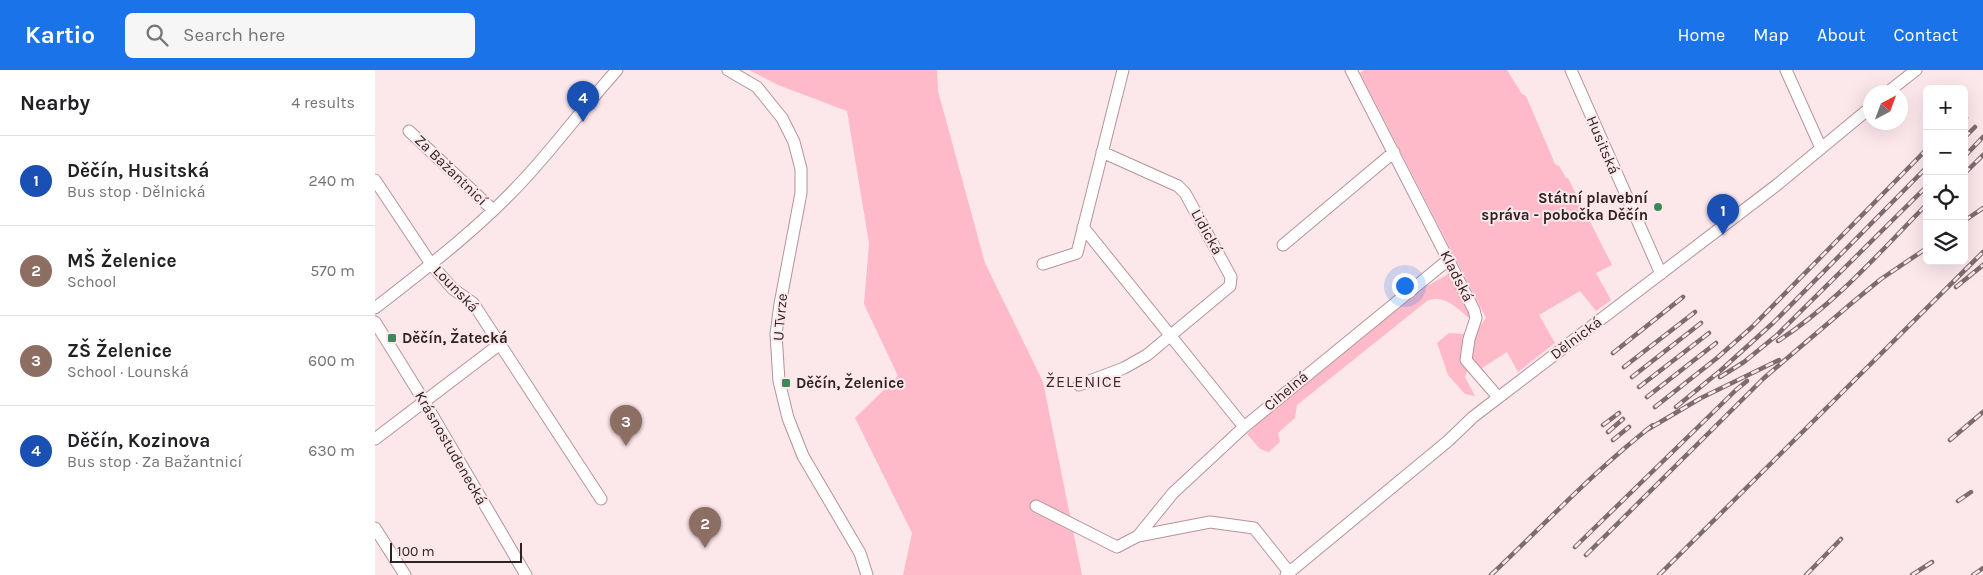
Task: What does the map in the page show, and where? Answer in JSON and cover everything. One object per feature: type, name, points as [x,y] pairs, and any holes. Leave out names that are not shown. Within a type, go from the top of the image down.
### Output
[{"type":"street","name":"Za Bažantnicí","points":[[375,308],[431,264],[493,210],[528,176],[617,70]]},
{"type":"street","name":"U Tvrze","points":[[728,70],[757,87],[782,118],[794,142],[801,169],[801,193],[776,334],[779,381],[788,418],[803,456],[860,553],[867,575]]},
{"type":"street","points":[[1043,264],[1077,253],[1123,70]]},
{"type":"street","name":"Kladská","points":[[1351,70],[1475,310],[1476,318],[1469,339],[1467,360],[1499,397]]},
{"type":"street","name":"Husitská","points":[[1571,70],[1661,274]]},
{"type":"street","points":[[1786,70],[1821,148]]},
{"type":"street","points":[[1893,85],[1902,75],[1916,70]]},
{"type":"street","name":"Dělnická","points":[[1288,574],[1499,397],[1778,184],[1863,114]]},
{"type":"street","name":"Za Bažantnicí","points":[[409,131],[493,210]]},
{"type":"street","name":"Lidická","points":[[1102,152],[1178,186],[1185,193],[1231,277],[1230,286],[1171,337]]},
{"type":"street","points":[[1283,245],[1394,152]]},
{"type":"street","name":"Lounská","points":[[375,180],[431,264],[453,289],[473,303],[601,499]]},
{"type":"street","points":[[1083,228],[1244,427]]},
{"type":"street","name":"Cihelná","points":[[1138,536],[1173,493],[1244,427],[1448,260]]},
{"type":"street","name":"Krásnostudenecká","points":[[375,322],[424,401],[526,575]]},
{"type":"street","points":[[1079,385],[1124,368],[1147,355],[1171,337]]},
{"type":"street","points":[[375,439],[500,344]]},
{"type":"street","points":[[1036,506],[1117,547],[1138,536],[1210,522],[1254,528],[1288,574]]},
{"type":"street","points":[[375,528],[405,575]]},
{"type":"shaded area","points":[[749,70],[937,70],[938,91],[985,263],[1043,382],[1082,575],[903,575],[912,533],[855,418],[898,376],[864,304],[869,243],[847,111],[778,85]]},
{"type":"shaded area","points":[[1364,70],[1507,70],[1522,94],[1526,96],[1555,164],[1559,166],[1566,178],[1568,178],[1612,265],[1596,273],[1611,300],[1596,311],[1580,291],[1539,315],[1555,343],[1518,372],[1507,352],[1479,370],[1469,352],[1472,336],[1486,318],[1360,73]]},
{"type":"shaded area","points":[[1450,273],[1472,316],[1469,318],[1455,306],[1444,300],[1433,299],[1427,301],[1297,405],[1295,418],[1278,433],[1280,442],[1269,452],[1260,449],[1247,434],[1267,414],[1426,284],[1429,285]]},
{"type":"shaded area","points":[[1449,333],[1465,334],[1468,368],[1465,377],[1475,396],[1465,394],[1448,375],[1437,343]]},
{"type":"railway","points":[[1968,134],[1975,127]]},
{"type":"railway","points":[[1968,153],[1983,137]]},
{"type":"railway","points":[[1655,407],[1717,358],[1752,327],[1923,153]]},
{"type":"railway","points":[[1968,170],[1983,155]]},
{"type":"railway","points":[[1676,407],[1720,371],[1774,322],[1923,171]]},
{"type":"railway","points":[[1720,377],[1744,362],[1777,335],[1923,190]]},
{"type":"railway","points":[[1778,341],[1799,327],[1838,294],[1923,208]]},
{"type":"railway","points":[[1965,220],[1983,208]]},
{"type":"railway","points":[[1586,555],[1764,378],[1881,279],[1923,251]]},
{"type":"railway","points":[[1659,575],[1983,252]]},
{"type":"railway","points":[[1956,287],[1983,265]]},
{"type":"railway","points":[[1613,353],[1683,297]]},
{"type":"railway","points":[[1624,367],[1695,312]]},
{"type":"railway","points":[[1632,377],[1701,323]]},
{"type":"railway","points":[[1639,387],[1709,333]]},
{"type":"railway","points":[[1647,397],[1716,343]]},
{"type":"railway","points":[[1491,575],[1590,479],[1632,442],[1653,425],[1645,431],[1701,398],[1779,360]]},
{"type":"railway","points":[[1575,547],[1747,381]]},
{"type":"railway","points":[[1950,440],[1983,412]]},
{"type":"railway","points":[[1603,425],[1619,413]]},
{"type":"railway","points":[[1608,432],[1623,419]]},
{"type":"railway","points":[[1613,440],[1629,427]]},
{"type":"railway","points":[[1958,501],[1971,492]]},
{"type":"railway","points":[[1806,575],[1841,539]]},
{"type":"railway","points":[[1912,575],[1932,562]]},
{"type":"railway","points":[[1973,575],[1983,568]]},
{"type":"place","name":"Děčín, Kozinova","points":[[583,122]]},
{"type":"place","name":"Státní plavební správa - pobočka Děčín","points":[[1658,207]]},
{"type":"place","name":"Děčín, Husitská","points":[[1723,235]]},
{"type":"place","name":"Děčín, Žatecká","points":[[392,338]]},
{"type":"place","name":"Děčín, Želenice","points":[[786,383]]},
{"type":"place","name":"ZŠ Želenice","points":[[626,446]]},
{"type":"place","name":"MŠ Želenice","points":[[705,548]]},
{"type":"district","name":"ŽELENICE","points":[[1084,381]]}]
